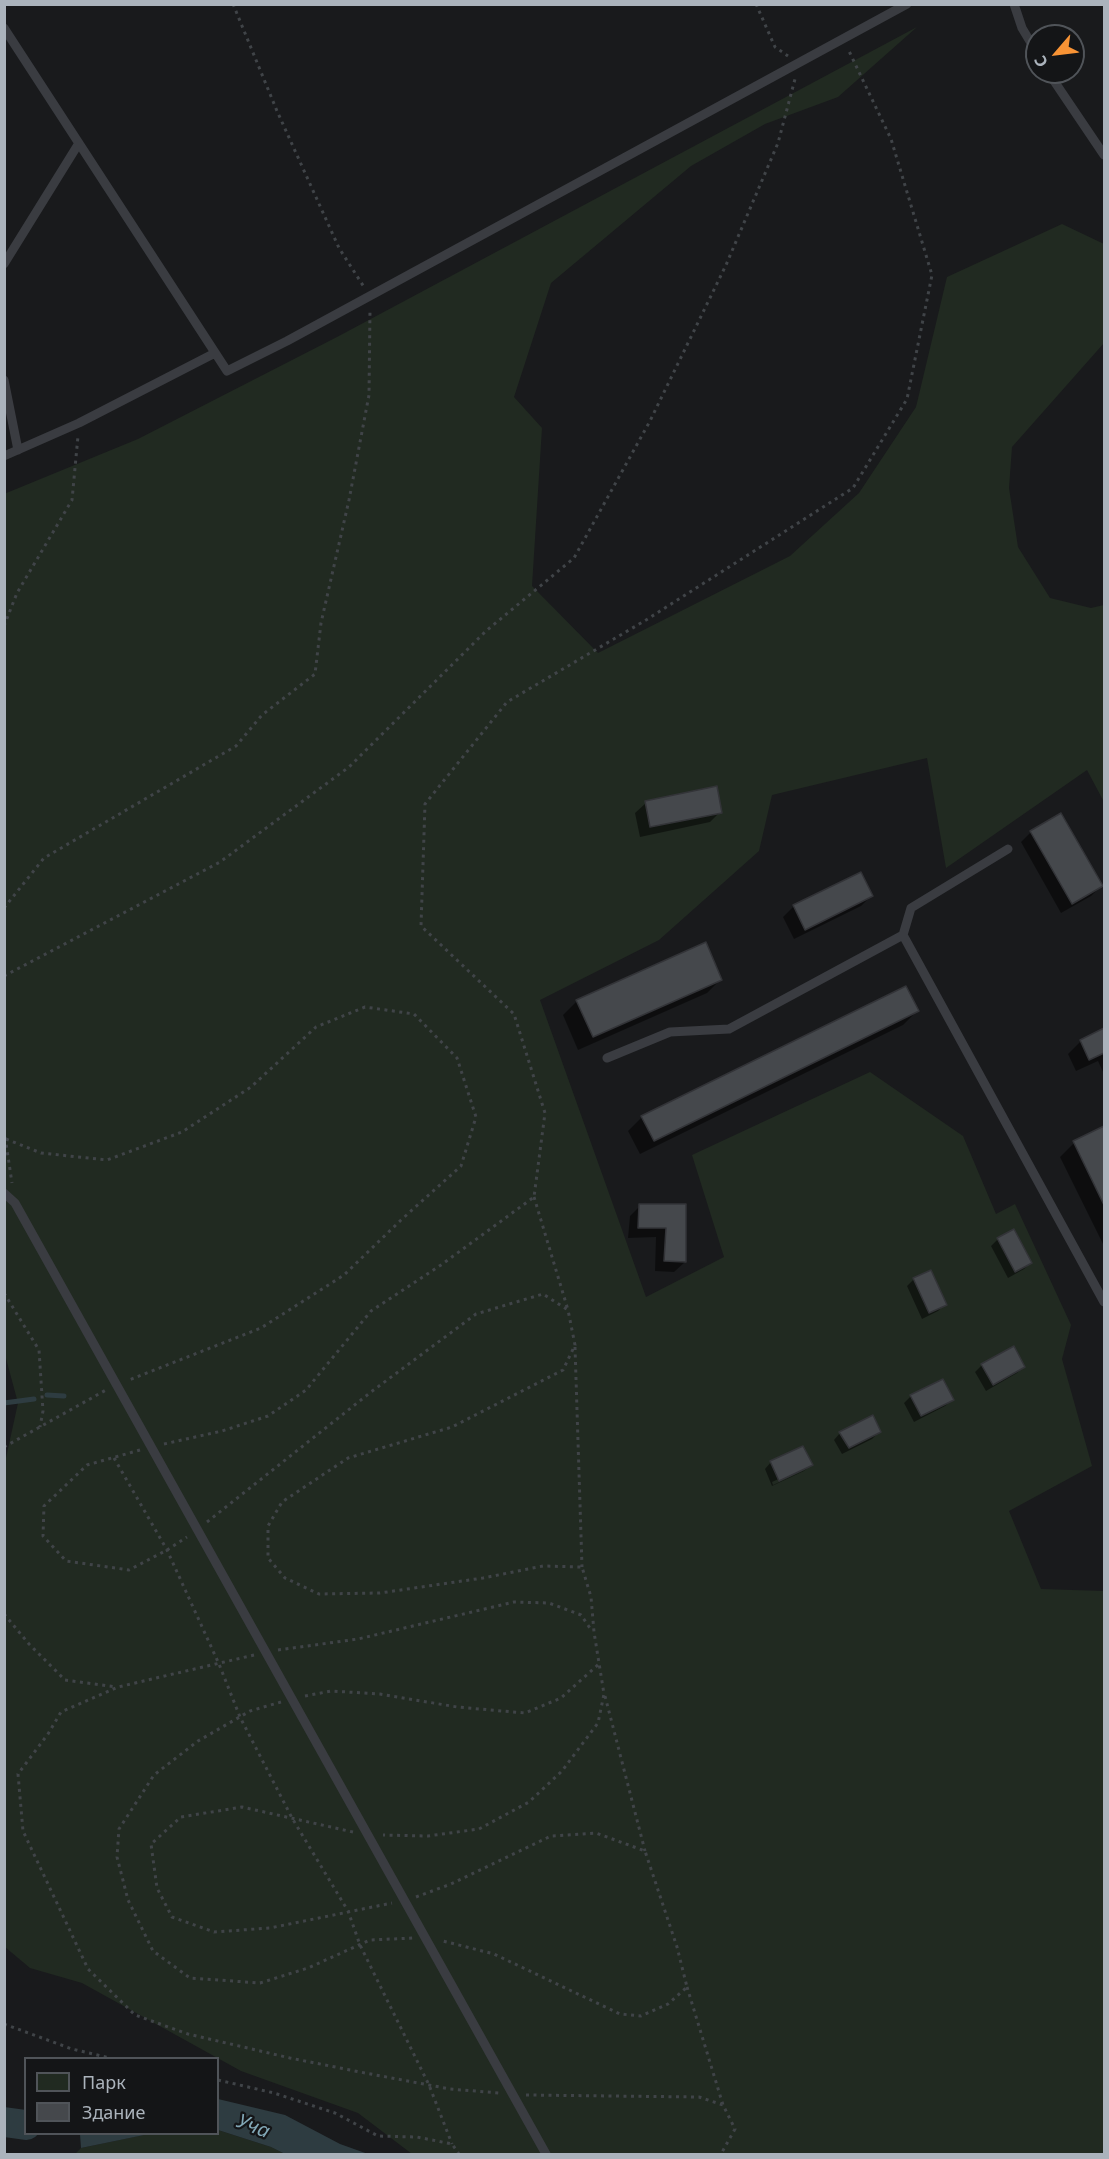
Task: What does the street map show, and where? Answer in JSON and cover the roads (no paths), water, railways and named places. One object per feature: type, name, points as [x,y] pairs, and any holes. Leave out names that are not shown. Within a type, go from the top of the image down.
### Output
[{"type":"lane","points":[[4,28],[227,371],[370,296],[907,4]]},
{"type":"lane","points":[[1014,4],[1025,33]]},
{"type":"lane","points":[[1056,84],[1104,155]]},
{"type":"lane","points":[[4,264],[79,143]]},
{"type":"lane","points":[[4,456],[79,423],[215,353]]},
{"type":"lane","points":[[4,380],[18,450]]},
{"type":"lane","points":[[607,1058],[670,1032],[729,1029],[903,935],[911,908],[1008,849]]},
{"type":"lane","points":[[903,935],[1104,1302]]},
{"type":"lane","points":[[4,1193],[15,1203],[546,2154]]},
{"type":"water","points":[[219,2099],[285,2115],[340,2144],[368,2154],[285,2154],[271,2147],[219,2130]]},
{"type":"water","points":[[80,2135],[144,2135],[81,2148]]},
{"type":"waterway","points":[[47,1395],[64,1396]]},
{"type":"waterway","points":[[4,1403],[34,1399]]},
{"type":"waterway","name":"Уча","points":[[4,2122],[24,2125]]}]
